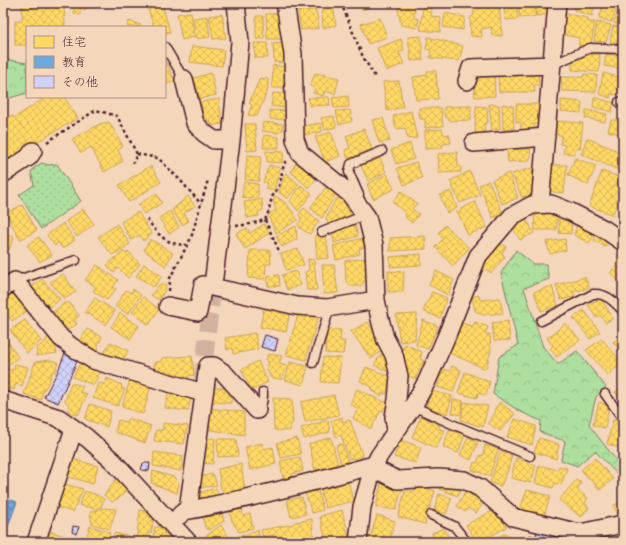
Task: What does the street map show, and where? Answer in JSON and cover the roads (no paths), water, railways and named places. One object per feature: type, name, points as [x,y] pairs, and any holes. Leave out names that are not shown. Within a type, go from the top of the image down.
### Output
[{"type":"street","points":[[214,277],[231,140],[240,42],[236,3]]},
{"type":"street","points":[[285,3],[293,54],[295,139],[300,153],[350,194],[367,217],[374,245],[376,300],[385,338],[394,355],[399,376],[394,416],[396,432]]},
{"type":"street","points":[[540,204],[557,3]]},
{"type":"street","points":[[466,81],[471,68],[552,65]]},
{"type":"street","points":[[184,79],[195,122],[204,133],[214,140],[231,140]]},
{"type":"street","points":[[474,143],[546,137]]},
{"type":"street","points":[[3,174],[29,157],[34,151]]},
{"type":"street","points":[[358,542],[362,507],[374,467],[379,456],[413,406],[427,381],[478,256],[512,216],[532,204],[551,204],[571,212],[623,242]]},
{"type":"street","points":[[9,284],[72,348],[93,360],[203,393]]},
{"type":"street","points":[[168,306],[198,312],[203,285],[297,306],[330,307],[376,300]]},
{"type":"street","points":[[188,510],[203,393],[208,366],[214,366],[224,373],[257,410]]},
{"type":"street","points":[[3,400],[58,418],[74,429],[113,460],[171,522],[186,541]]},
{"type":"street","points":[[36,542],[74,429]]},
{"type":"street","points":[[171,522],[184,511],[307,484],[374,467],[397,480],[438,478],[464,480],[480,488],[513,517],[580,533],[623,524]]},
{"type":"lane","points":[[552,65],[590,48],[623,49]]},
{"type":"lane","points":[[166,49],[184,79]]},
{"type":"lane","points":[[322,232],[360,208],[360,195],[349,172],[351,164],[382,151]]},
{"type":"lane","points":[[9,284],[76,260]]},
{"type":"lane","points":[[541,321],[593,294],[601,294],[608,297],[623,311]]},
{"type":"lane","points":[[313,363],[330,307]]},
{"type":"lane","points":[[257,410],[263,402],[264,392]]},
{"type":"lane","points":[[606,394],[623,419]]},
{"type":"lane","points":[[413,406],[452,424],[530,456]]},
{"type":"lane","points":[[431,515],[454,526],[467,542]]},
{"type":"tunnel","points":[[202,381],[214,277]]}]
